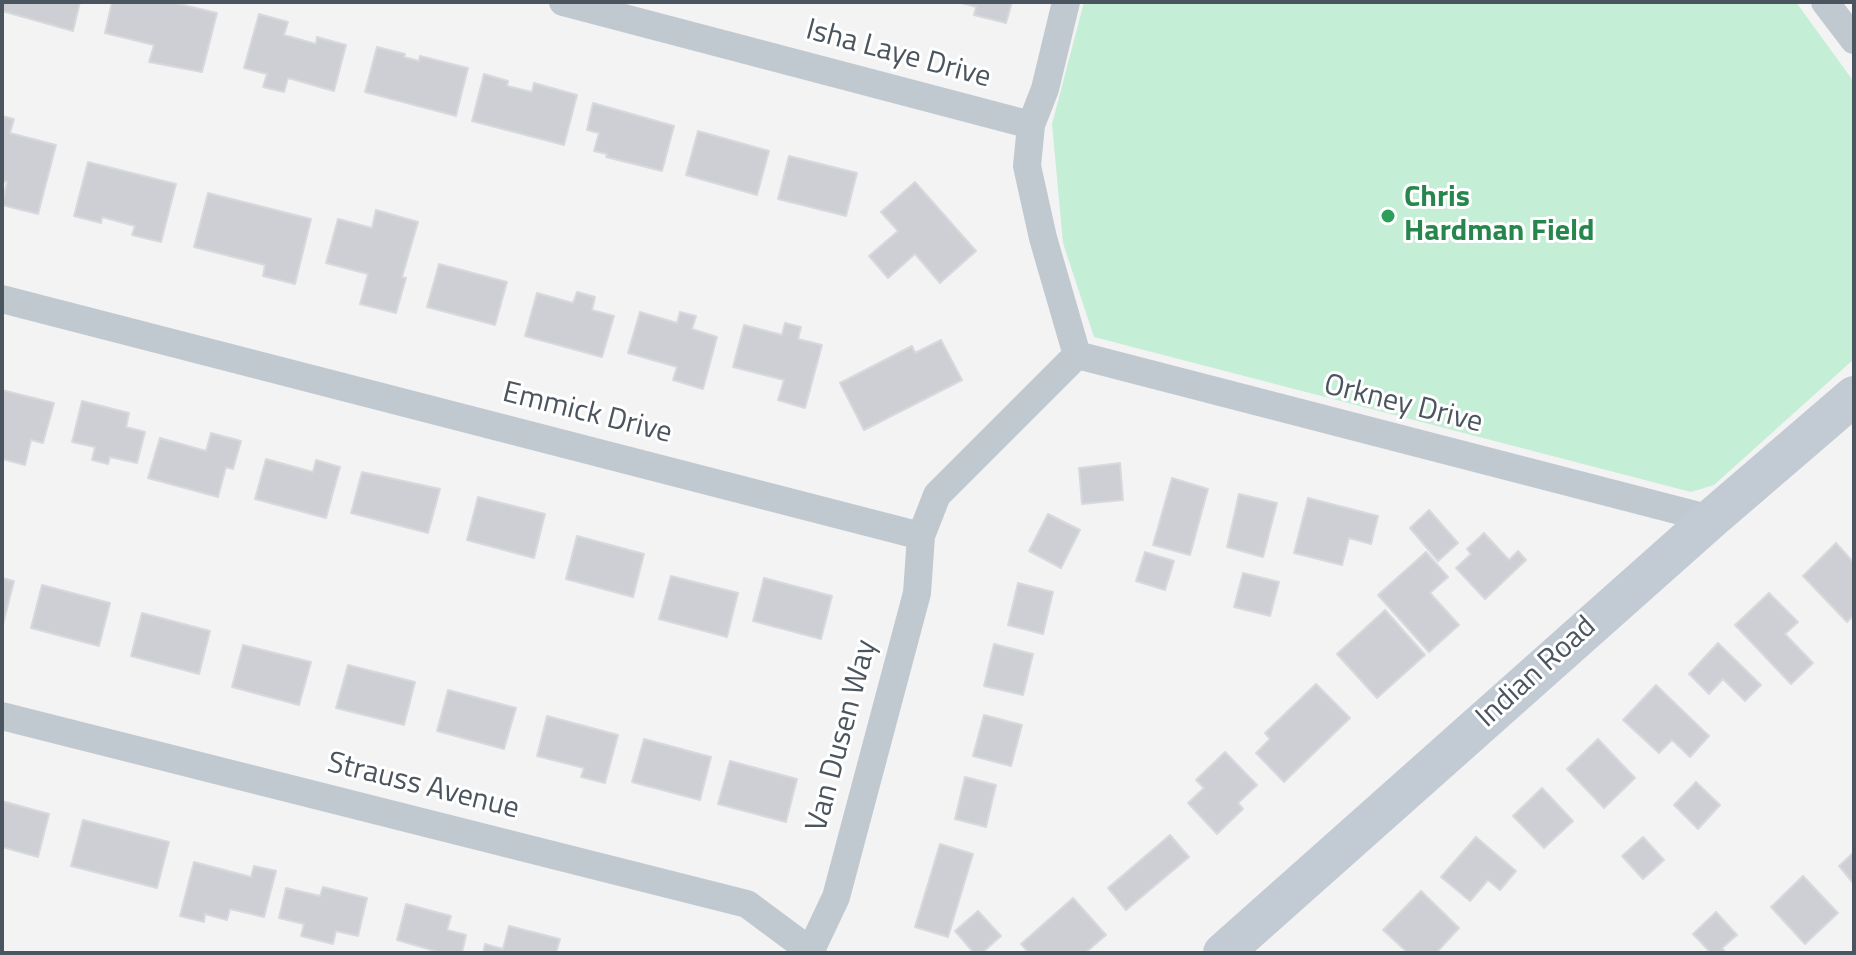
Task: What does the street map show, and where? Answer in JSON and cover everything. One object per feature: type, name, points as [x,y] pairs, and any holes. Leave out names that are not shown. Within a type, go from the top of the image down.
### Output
[{"type":"street","name":"Isha Laye Drive","points":[[563,2],[1031,125]]},
{"type":"street","points":[[921,536],[937,495],[1077,355],[1043,238],[1027,166],[1031,125],[1045,89],[1066,2]]},
{"type":"street","points":[[1839,7],[1854,40]]},
{"type":"street","name":"Emmick Drive","points":[[2,299],[921,536]]},
{"type":"street","name":"Orkney Drive","points":[[1077,355],[1711,519]]},
{"type":"street","name":"Indian Road","points":[[1223,953],[1711,519],[1854,396]]},
{"type":"street","name":"Van Dusen Way","points":[[812,951],[836,897],[909,624],[917,593],[921,536]]},
{"type":"street","name":"Strauss Avenue","points":[[2,716],[747,904],[812,951]]},
{"type":"green space","points":[[1084,2],[1796,2],[1854,82],[1854,359],[1714,485],[1691,492],[1094,337],[1063,243],[1052,124]]},
{"type":"building","points":[[2,2],[80,2],[73,31],[2,11]]},
{"type":"building","points":[[112,2],[171,2],[217,13],[202,72],[149,62],[154,45],[105,33]]},
{"type":"building","points":[[958,2],[1012,2],[1006,23],[974,15],[976,7]]},
{"type":"building","points":[[259,14],[288,22],[284,35],[316,44],[317,37],[346,45],[334,91],[288,78],[284,92],[263,87],[267,74],[244,68]]},
{"type":"building","points":[[377,47],[419,61],[420,56],[468,68],[456,116],[365,92]]},
{"type":"building","points":[[484,74],[508,81],[507,86],[532,92],[534,83],[577,95],[564,145],[472,121]]},
{"type":"building","points":[[593,103],[674,126],[662,171],[594,151],[599,133],[587,130]]},
{"type":"building","points":[[2,116],[14,119],[10,133],[56,145],[38,214],[2,205],[7,182],[2,181]]},
{"type":"building","points":[[698,131],[769,151],[757,195],[686,175]]},
{"type":"building","points":[[789,156],[857,173],[846,216],[778,199]]},
{"type":"building","points":[[88,162],[176,184],[161,242],[132,235],[135,226],[102,217],[101,223],[74,216]]},
{"type":"building","points":[[915,182],[976,251],[940,283],[915,254],[888,278],[869,256],[898,231],[881,212]]},
{"type":"building","points":[[208,193],[311,219],[295,284],[263,276],[265,265],[194,247]]},
{"type":"building","points":[[376,210],[418,222],[402,277],[406,278],[396,313],[360,304],[368,274],[326,263],[338,219],[372,228]]},
{"type":"building","points":[[439,264],[507,282],[495,325],[427,307]]},
{"type":"building","points":[[577,292],[595,297],[592,310],[614,316],[602,357],[525,336],[537,293],[573,303]]},
{"type":"building","points":[[640,312],[677,323],[680,312],[696,316],[692,329],[717,337],[703,389],[673,380],[677,367],[628,353]]},
{"type":"building","points":[[785,323],[801,327],[798,339],[822,345],[805,408],[778,400],[784,380],[733,367],[744,325],[782,335]]},
{"type":"building","points":[[941,340],[962,380],[864,430],[840,383],[912,346],[915,353]]},
{"type":"building","points":[[2,390],[54,403],[43,443],[31,440],[25,465],[2,459]]},
{"type":"building","points":[[82,401],[129,413],[126,427],[145,432],[137,463],[110,457],[108,464],[92,460],[95,447],[72,442]]},
{"type":"building","points":[[211,433],[241,441],[233,469],[226,467],[218,497],[148,478],[160,438],[206,451]]},
{"type":"building","points":[[266,459],[313,472],[316,460],[340,467],[326,518],[255,499]]},
{"type":"building","points":[[1120,463],[1123,500],[1082,504],[1079,468]]},
{"type":"building","points":[[362,472],[440,489],[428,533],[351,513]]},
{"type":"building","points":[[1172,478],[1208,489],[1190,555],[1153,545]]},
{"type":"building","points":[[1239,494],[1277,503],[1263,557],[1227,547]]},
{"type":"building","points":[[478,497],[545,514],[534,558],[467,540]]},
{"type":"building","points":[[1308,498],[1378,516],[1371,544],[1349,538],[1342,565],[1294,553]]},
{"type":"building","points":[[1429,510],[1458,543],[1438,561],[1410,528]]},
{"type":"building","points":[[1048,514],[1080,530],[1061,568],[1029,551]]},
{"type":"building","points":[[1484,533],[1509,560],[1518,551],[1526,560],[1485,599],[1456,568],[1471,554],[1467,549]]},
{"type":"building","points":[[577,536],[644,554],[633,597],[566,579]]},
{"type":"building","points":[[1836,543],[1854,563],[1854,615],[1847,622],[1803,576]]},
{"type":"building","points":[[1145,552],[1174,561],[1165,590],[1136,581]]},
{"type":"building","points":[[1426,552],[1448,577],[1430,593],[1459,625],[1429,652],[1378,595]]},
{"type":"building","points":[[1243,573],[1279,582],[1270,616],[1234,607]]},
{"type":"building","points":[[671,576],[738,593],[727,637],[659,619]]},
{"type":"building","points":[[2,578],[14,581],[2,628]]},
{"type":"building","points":[[764,578],[832,596],[821,639],[753,621]]},
{"type":"building","points":[[1018,583],[1053,592],[1043,634],[1008,625]]},
{"type":"building","points":[[42,585],[110,603],[99,646],[31,628]]},
{"type":"building","points":[[1769,593],[1798,622],[1785,634],[1813,663],[1791,684],[1735,625]]},
{"type":"building","points":[[1385,610],[1425,655],[1377,698],[1337,654]]},
{"type":"building","points":[[142,613],[210,631],[199,674],[131,656]]},
{"type":"building","points":[[1718,643],[1761,685],[1745,701],[1723,679],[1709,694],[1689,674]]},
{"type":"building","points":[[994,644],[1033,654],[1023,695],[984,686]]},
{"type":"building","points":[[243,645],[311,662],[299,705],[232,687]]},
{"type":"building","points":[[348,665],[415,682],[404,725],[336,708]]},
{"type":"building","points":[[1316,684],[1350,718],[1284,782],[1256,753],[1270,739],[1265,733]]},
{"type":"building","points":[[1656,685],[1709,736],[1690,757],[1672,740],[1659,753],[1623,720]]},
{"type":"building","points":[[448,690],[516,708],[504,749],[437,731]]},
{"type":"building","points":[[984,715],[1022,725],[1011,766],[973,756]]},
{"type":"building","points":[[547,716],[618,735],[605,783],[581,777],[584,768],[537,756]]},
{"type":"building","points":[[644,739],[711,757],[700,800],[632,782]]},
{"type":"building","points":[[1598,739],[1635,778],[1604,808],[1567,769]]},
{"type":"building","points":[[1225,752],[1257,785],[1238,803],[1243,809],[1217,834],[1188,803],[1204,788],[1196,780]]},
{"type":"building","points":[[730,761],[797,779],[786,822],[718,804]]},
{"type":"building","points":[[965,777],[996,785],[986,827],[955,819]]},
{"type":"building","points":[[1696,782],[1720,805],[1698,829],[1674,805]]},
{"type":"building","points":[[1542,788],[1573,821],[1544,848],[1513,816]]},
{"type":"building","points":[[2,801],[49,814],[38,857],[2,847]]},
{"type":"building","points":[[83,820],[169,842],[157,888],[71,866]]},
{"type":"building","points":[[1170,835],[1189,857],[1126,910],[1108,888]]},
{"type":"building","points":[[1476,837],[1516,871],[1500,890],[1488,880],[1470,901],[1441,877]]},
{"type":"building","points":[[1643,837],[1664,860],[1643,879],[1622,856]]},
{"type":"building","points":[[940,844],[973,854],[948,937],[915,927]]},
{"type":"building","points":[[1854,852],[1854,884],[1839,866]]},
{"type":"building","points":[[194,862],[251,877],[254,866],[276,871],[264,917],[230,909],[227,920],[205,914],[204,922],[180,916]]},
{"type":"building","points":[[1803,876],[1838,913],[1805,944],[1771,907]]},
{"type":"building","points":[[323,887],[367,898],[358,936],[336,931],[333,944],[301,936],[304,924],[279,918],[286,888],[320,896]]},
{"type":"building","points":[[1421,891],[1459,928],[1436,953],[1408,953],[1383,930]]},
{"type":"building","points":[[1073,898],[1106,935],[1085,953],[1029,953],[1021,944]]},
{"type":"building","points":[[406,904],[451,916],[447,930],[466,935],[462,953],[442,953],[397,940]]},
{"type":"building","points":[[978,911],[1001,936],[982,953],[974,953],[955,931]]},
{"type":"building","points":[[1716,912],[1737,935],[1722,948],[1726,953],[1711,953],[1693,934]]},
{"type":"building","points":[[509,926],[560,939],[556,953],[483,953],[485,944],[503,949]]},
{"type":"place","name":"Chris Hardman Field","points":[[1388,216]]}]
